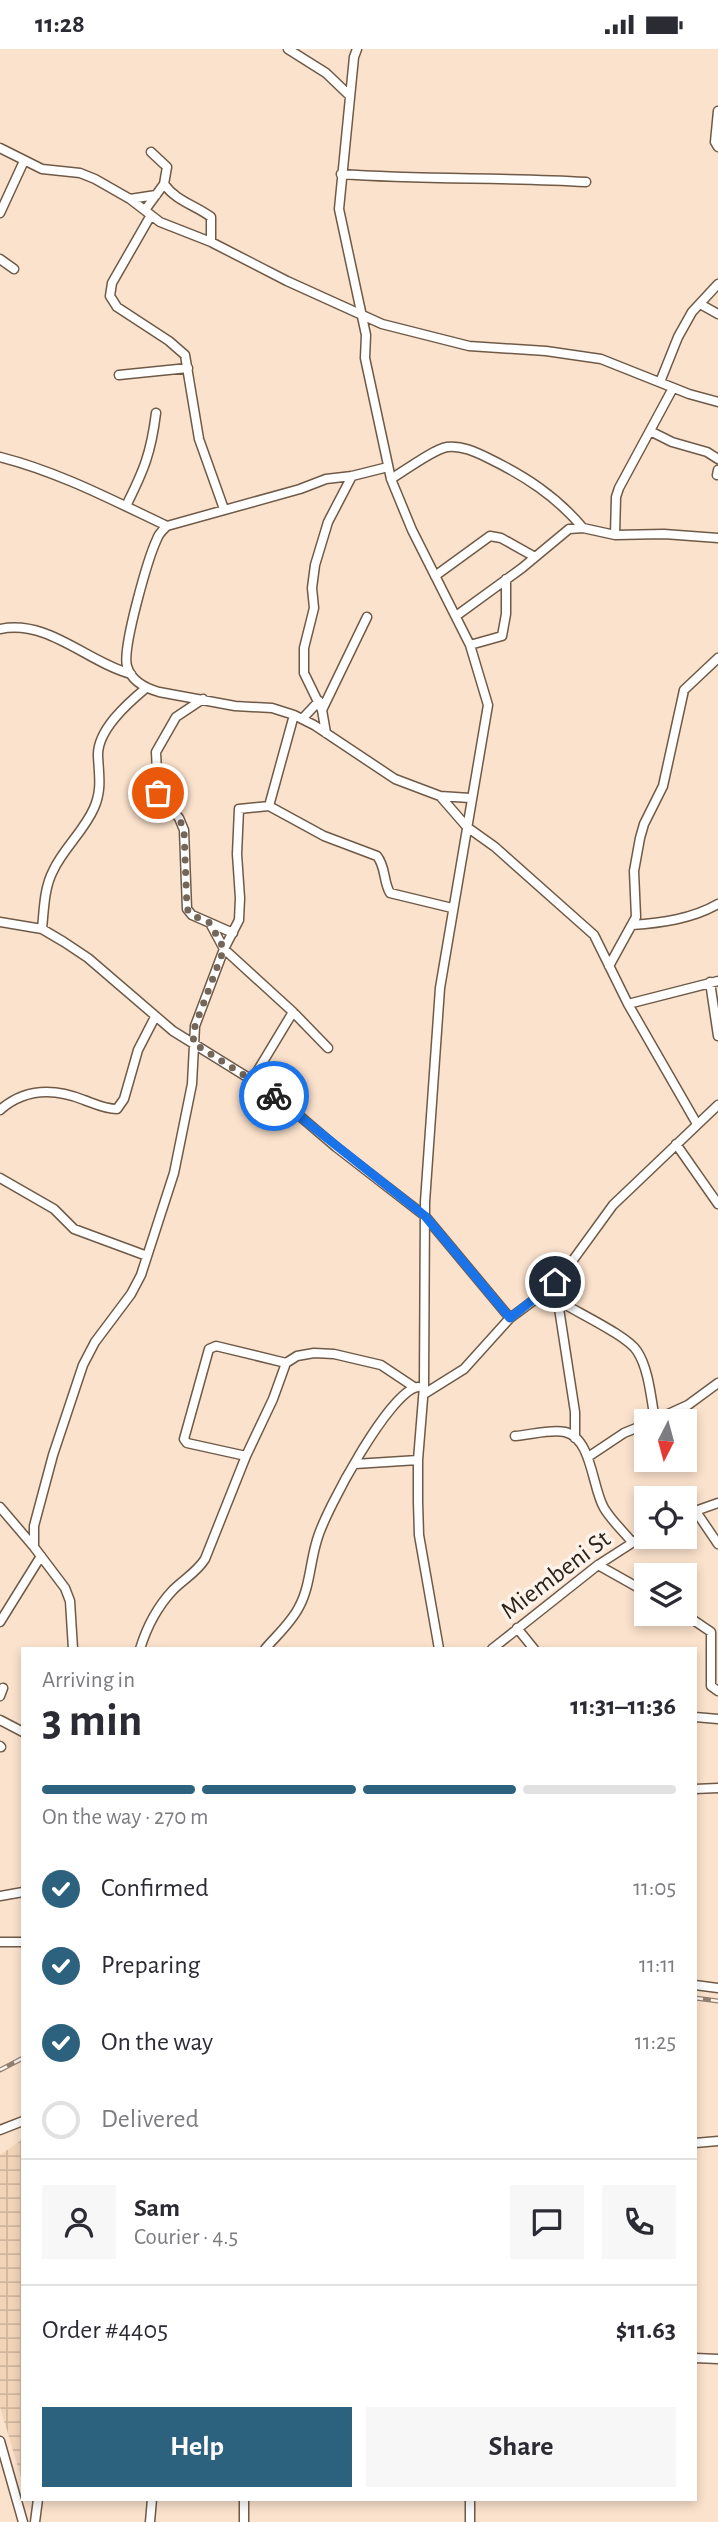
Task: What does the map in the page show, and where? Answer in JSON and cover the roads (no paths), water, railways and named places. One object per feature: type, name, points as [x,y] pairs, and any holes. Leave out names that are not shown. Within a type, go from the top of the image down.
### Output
[{"type":"street","points":[[288,49],[326,73],[350,96]]},
{"type":"street","points":[[357,49],[339,209],[359,313],[366,335],[365,358],[391,479],[412,530],[470,645],[488,705],[470,798],[440,988],[425,1216],[424,1390],[418,1460],[419,1535],[439,1647]]},
{"type":"street","points":[[718,111],[715,140],[718,147]]},
{"type":"street","points":[[0,148],[42,169],[80,173],[95,179],[174,228],[211,242],[287,281],[382,324],[469,346],[546,351],[601,359],[673,388],[718,402]]},
{"type":"street","points":[[150,152],[167,167],[164,184],[112,283],[110,296],[114,304],[125,313],[185,355],[199,439],[224,509]]},
{"type":"street","points":[[0,213],[24,161]]},
{"type":"street","points":[[341,174],[408,179],[514,177],[586,182]]},
{"type":"street","points":[[164,184],[186,204],[211,217],[211,242]]},
{"type":"street","points":[[130,199],[156,195]]},
{"type":"street","points":[[0,258],[14,269]]},
{"type":"street","points":[[660,382],[678,337],[692,312],[718,284]]},
{"type":"street","points":[[699,304],[718,314]]},
{"type":"street","points":[[119,375],[188,368]]},
{"type":"street","points":[[615,535],[616,497],[623,479],[673,388]]},
{"type":"street","points":[[126,506],[149,457],[156,413]]},
{"type":"street","points":[[650,431],[672,442],[707,452],[718,460]]},
{"type":"street","points":[[391,479],[439,449],[450,446],[472,450],[539,486],[568,510],[583,528]]},
{"type":"street","points":[[0,457],[55,474],[167,526]]},
{"type":"street","points":[[131,674],[126,659],[131,631],[156,540],[167,526],[300,489],[326,479],[388,467]]},
{"type":"street","points":[[326,733],[321,706],[306,681],[304,648],[314,608],[313,576],[328,522],[352,476]]},
{"type":"street","points":[[456,616],[535,557],[563,532],[575,527],[615,535],[664,534],[718,538]]},
{"type":"street","points":[[435,576],[490,536],[500,538],[535,557]]},
{"type":"street","points":[[470,645],[502,636],[506,614],[506,579]]},
{"type":"street","points":[[269,806],[298,717],[321,706],[367,617]]},
{"type":"street","points":[[0,629],[14,626],[41,631],[113,669],[131,674],[146,688],[235,706],[272,708],[298,717],[395,779],[440,796],[470,798]]},
{"type":"street","points":[[609,966],[632,925],[636,909],[634,871],[640,838],[663,786],[684,690],[718,658]]},
{"type":"street","points":[[42,929],[46,893],[54,869],[92,813],[99,796],[101,783],[98,757],[102,740],[123,708],[146,688]]},
{"type":"street","points":[[203,699],[176,717],[156,752],[158,793],[179,818],[184,830],[187,909],[192,915],[233,933]]},
{"type":"street","points":[[440,796],[467,827],[495,847],[594,935],[628,1004],[697,1124]]},
{"type":"street","points":[[34,1547],[34,1526],[44,1486],[83,1365],[95,1342],[131,1294],[141,1275],[174,1173],[192,1084],[195,1026],[240,913],[237,854],[239,809],[269,806],[333,840],[377,856],[385,869],[390,893],[452,908]]},
{"type":"street","points":[[632,925],[674,920],[718,904]]},
{"type":"street","points":[[0,922],[42,929],[88,958],[155,1017],[252,1080],[425,1216],[510,1318]]},
{"type":"street","points":[[210,923],[224,949],[328,1048]]},
{"type":"street","points":[[628,1004],[714,981],[718,1036]]},
{"type":"street","points":[[252,1080],[293,1012]]},
{"type":"street","points":[[0,1110],[24,1095],[48,1091],[63,1092],[117,1109],[124,1100],[138,1051],[155,1017]]},
{"type":"street","points":[[141,1647],[150,1622],[161,1604],[200,1568],[205,1559],[286,1363],[297,1356],[314,1353],[347,1356],[381,1365],[414,1387],[424,1390],[464,1369],[510,1318],[545,1292],[565,1271],[613,1205],[718,1105]]},
{"type":"street","points":[[676,1144],[718,1204]]},
{"type":"street","points":[[0,1178],[54,1209],[74,1229],[147,1255]]},
{"type":"street","points":[[545,1292],[558,1302],[614,1332],[638,1352],[646,1376],[652,1409]]},
{"type":"street","points":[[558,1302],[575,1412],[575,1438]]},
{"type":"street","points":[[246,1456],[187,1443],[184,1439],[209,1349],[216,1346],[286,1363]]},
{"type":"street","points":[[680,1409],[718,1383]]},
{"type":"street","points":[[267,1647],[298,1609],[304,1596],[317,1539],[334,1499],[394,1403],[405,1391],[414,1387]]},
{"type":"street","points":[[588,1457],[634,1429]]},
{"type":"street","points":[[515,1436],[556,1432],[568,1433],[575,1438],[588,1457],[603,1507],[632,1542]]},
{"type":"street","points":[[355,1464],[418,1460]]},
{"type":"street","points":[[697,1509],[718,1503]]},
{"type":"street","points":[[0,1507],[65,1588],[70,1601],[73,1647]]},
{"type":"street","points":[[697,1513],[718,1544]]},
{"type":"street","name":"Miembeni St","points":[[494,1647],[598,1565],[632,1542]]},
{"type":"street","points":[[0,1622],[41,1556]]},
{"type":"street","points":[[598,1565],[634,1586]]},
{"type":"street","points":[[697,1622],[711,1632],[711,1686],[718,1691]]},
{"type":"street","points":[[517,1628],[532,1647]]},
{"type":"street","points":[[697,1717],[718,1719]]},
{"type":"street","points":[[0,1720],[21,1731]]},
{"type":"street","points":[[697,1789],[718,1788]]},
{"type":"street","points":[[0,1896],[21,1892]]},
{"type":"street","points":[[0,1942],[21,1942]]},
{"type":"street","points":[[697,1985],[718,1988]]},
{"type":"street","points":[[0,2130],[21,2122]]},
{"type":"street","points":[[697,2143],[718,2141]]},
{"type":"street","points":[[697,2358],[718,2359]]},
{"type":"street","points":[[0,2441],[23,2522]]},
{"type":"street","points":[[35,2522],[38,2501]]},
{"type":"street","points":[[150,2522],[152,2501]]},
{"type":"street","points":[[243,2522],[244,2501]]},
{"type":"street","points":[[470,2501],[470,2522]]},
{"type":"railway","points":[[697,1998],[718,2001]]},
{"type":"railway","points":[[0,2070],[21,2059]]}]
